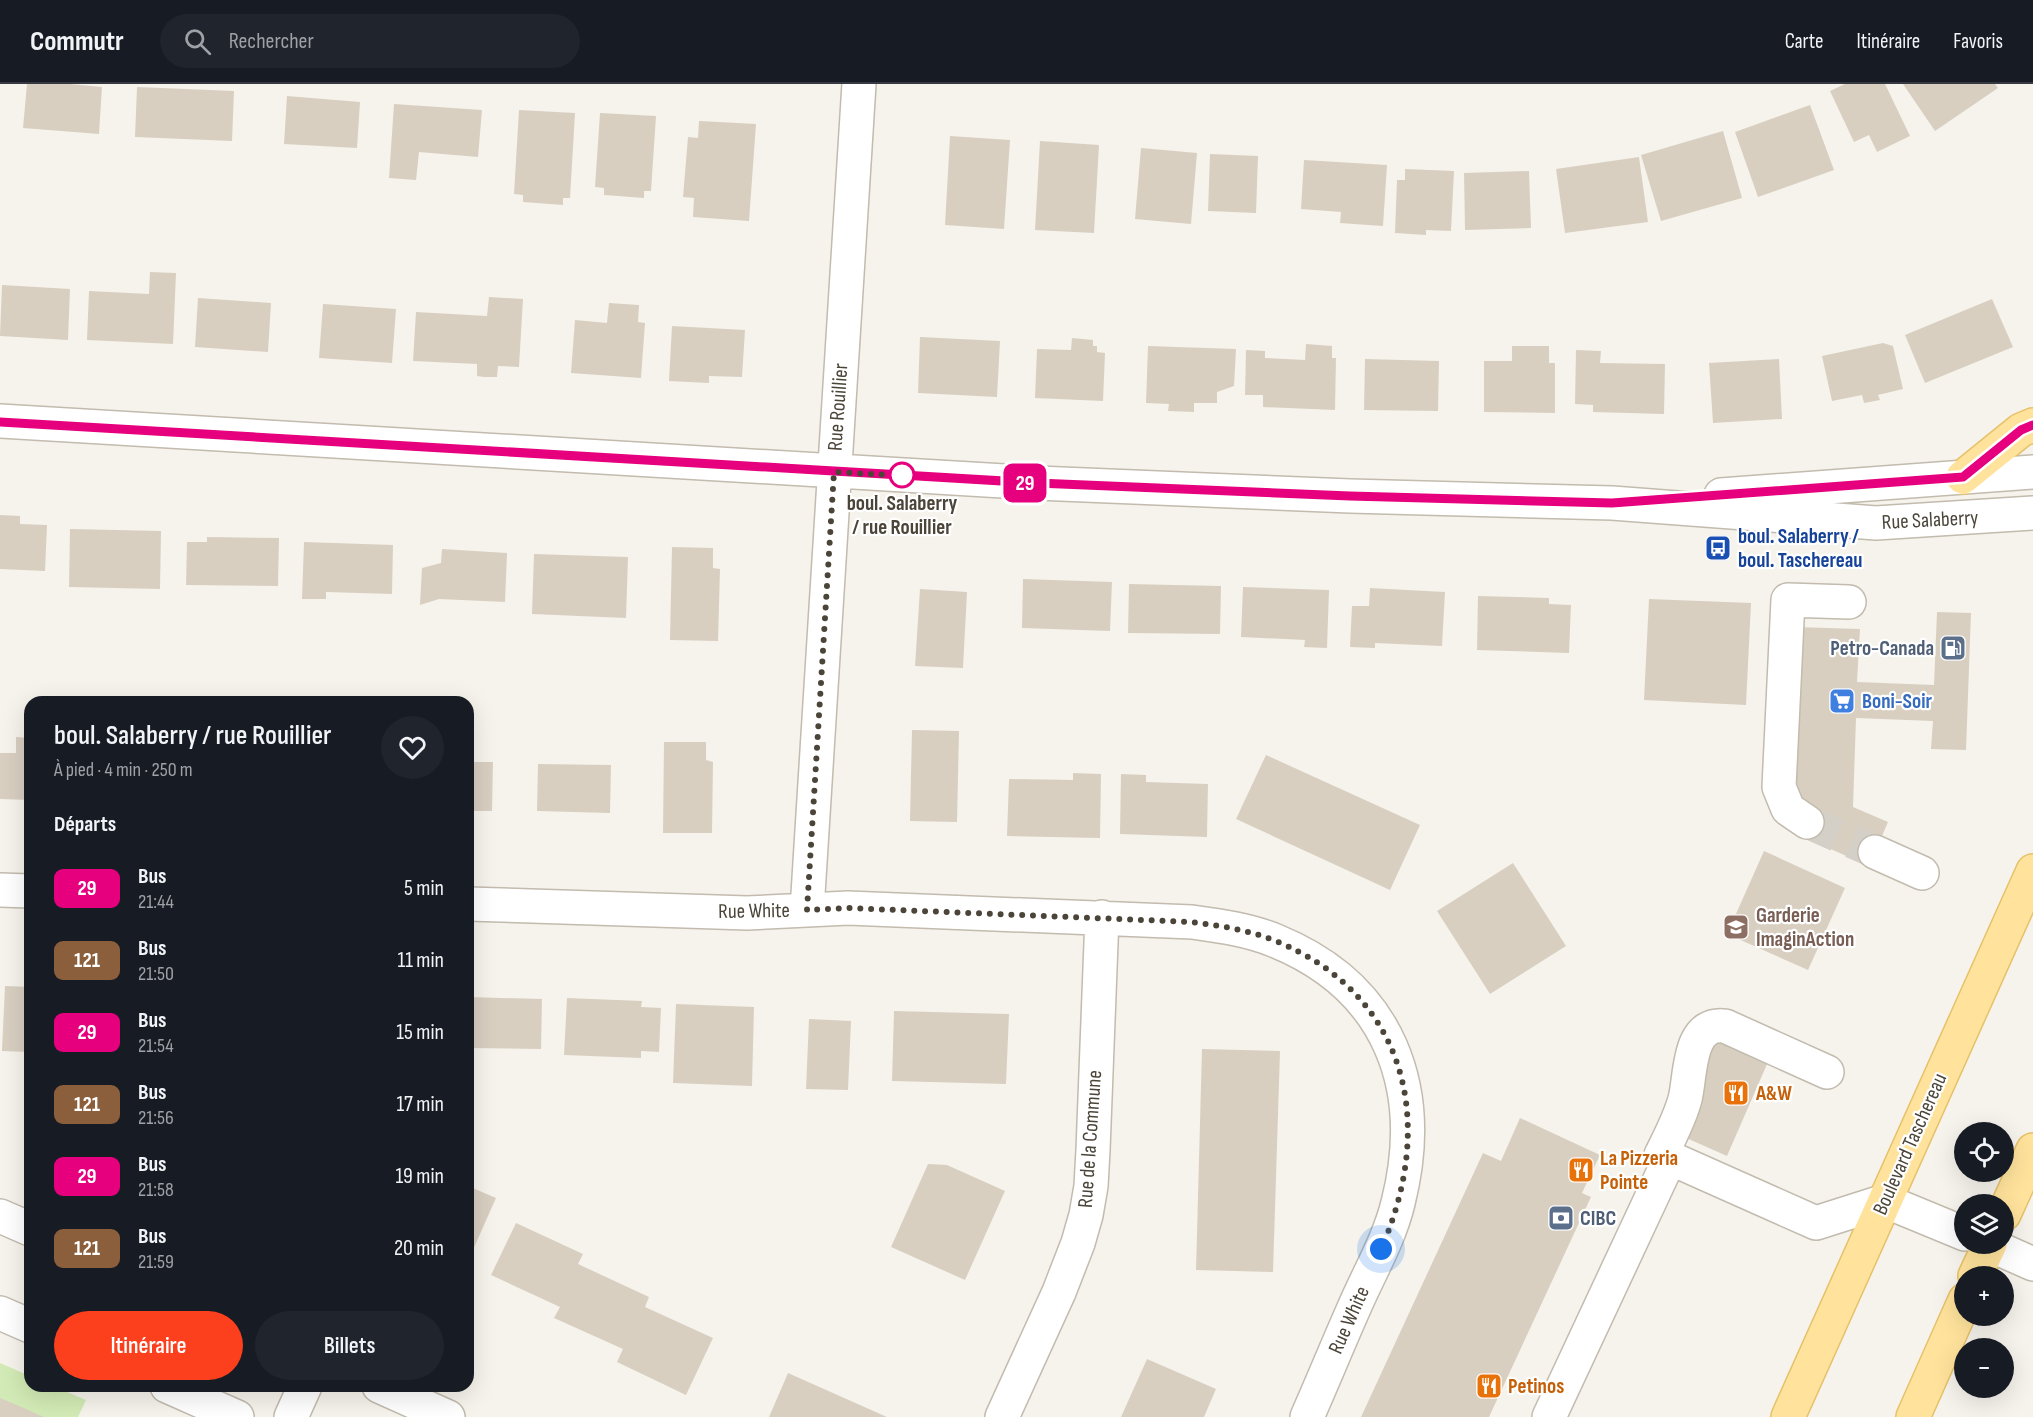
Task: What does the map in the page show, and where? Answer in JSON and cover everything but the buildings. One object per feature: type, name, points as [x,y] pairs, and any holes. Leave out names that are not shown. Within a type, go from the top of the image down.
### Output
[{"type":"main road","points":[[1963,477],[2021,430],[2033,425]]},
{"type":"main road","name":"Boulevard Taschereau","points":[[1788,1417],[2033,872]]},
{"type":"main road","points":[[2013,1194],[2033,1150]]},
{"type":"main road","points":[[1912,1417],[1954,1324]]},
{"type":"street","name":"Rue Rouillier","points":[[807,910],[859,84]]},
{"type":"street","name":"Rue Salaberry","points":[[0,422],[834,472],[1217,491],[1612,503],[1876,523],[2033,513]]},
{"type":"street","name":"Rue Salaberry","points":[[1612,503],[2033,472]]},
{"type":"street","points":[[1807,822],[1788,809],[1779,787],[1788,600],[1849,602]]},
{"type":"street","points":[[1875,852],[1922,873]]},
{"type":"street","points":[[0,890],[24,891]]},
{"type":"street","name":"Rue White","points":[[474,904],[747,913],[848,908],[1192,922],[1249,932],[1276,941],[1303,955],[1335,975],[1368,1008],[1385,1033],[1396,1058],[1406,1092],[1408,1123],[1408,1150],[1404,1178],[1390,1228],[1307,1417]]},
{"type":"street","name":"Rue de la Commune","points":[[1002,1417],[1070,1266],[1086,1215],[1093,1150],[1102,917]]},
{"type":"street","points":[[1661,1155],[1685,1099],[1692,1054],[1702,1035],[1711,1027],[1725,1026],[1827,1072]]},
{"type":"street","points":[[1549,1417],[1670,1158],[1816,1223],[1885,1201],[1954,1229]]},
{"type":"street","points":[[0,1216],[24,1226]]},
{"type":"street","points":[[2011,1254],[2033,1264]]},
{"type":"street","points":[[0,1313],[24,1323]]},
{"type":"street","points":[[180,1392],[237,1417]]},
{"type":"street","points":[[291,1417],[302,1392]]},
{"type":"street","points":[[392,1392],[448,1417]]},
{"type":"green space","points":[[0,1363],[24,1373],[24,1392],[67,1392],[86,1400],[78,1417],[0,1417]]},
{"type":"tunnel","points":[[1807,822],[1875,852]]},
{"type":"bus line","name":"29","points":[[0,422],[1037,483],[1350,496],[1612,503],[1963,477],[2021,430],[2033,425]]},
{"type":"place","name":"boul. Salaberry / rue Rouillier","points":[[902,475]]},
{"type":"place","name":"boul. Salaberry / boul. Taschereau","points":[[1718,548]]},
{"type":"place","name":"Petro-Canada","points":[[1953,648]]},
{"type":"place","name":"Boni-Soir","points":[[1842,701]]},
{"type":"place","name":"Garderie ImaginAction","points":[[1736,927]]},
{"type":"place","name":"A&W","points":[[1736,1093]]},
{"type":"place","name":"La Pizzeria Pointe","points":[[1581,1170]]},
{"type":"place","name":"CIBC","points":[[1561,1218]]},
{"type":"place","name":"Petinos","points":[[1489,1386]]},
{"type":"route","points":[[902,475],[908,476],[834,472],[807,910],[848,908],[1192,922],[1249,932],[1276,941],[1303,955],[1328,970],[1368,1008],[1385,1033],[1396,1058],[1406,1092],[1408,1150],[1404,1178],[1398,1205],[1381,1249]]}]
